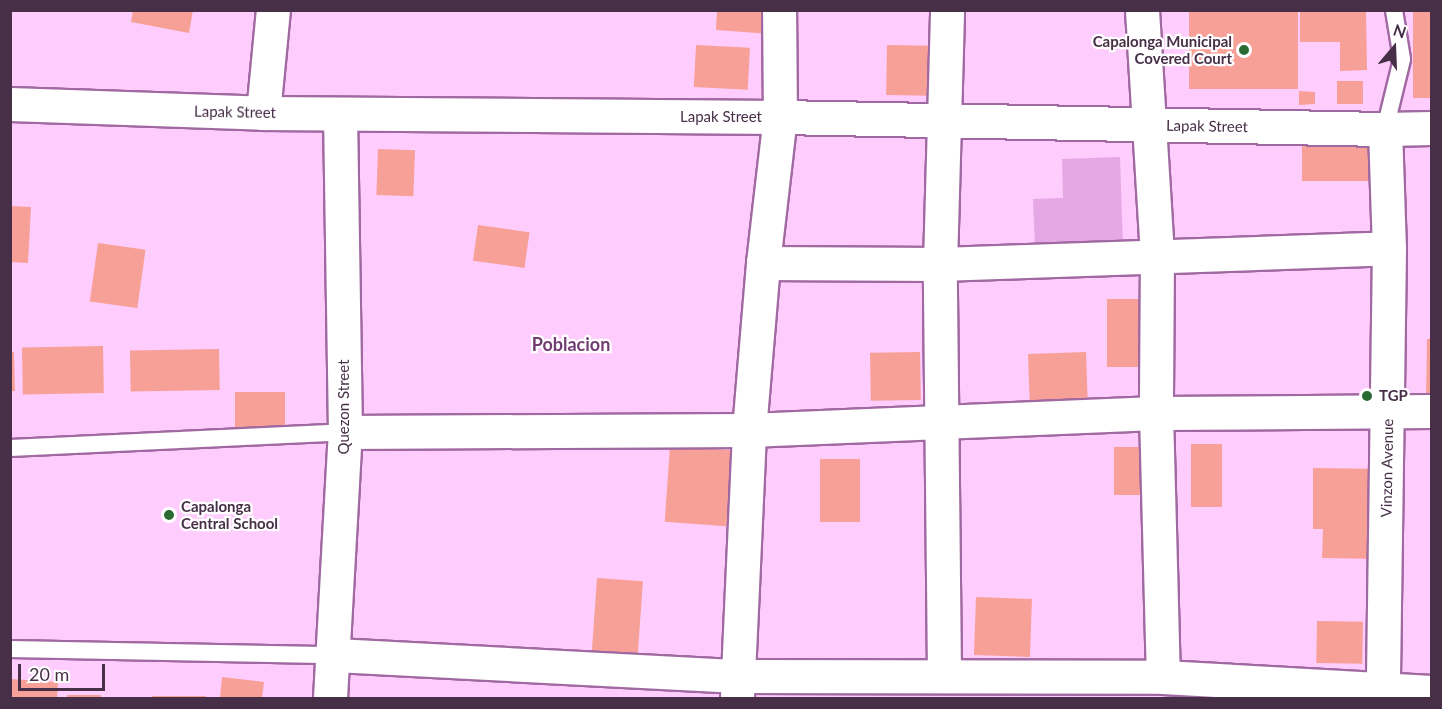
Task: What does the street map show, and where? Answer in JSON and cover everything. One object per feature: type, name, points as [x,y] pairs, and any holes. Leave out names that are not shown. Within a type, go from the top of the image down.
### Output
[{"type":"street","points":[[263,113],[273,10]]},
{"type":"street","points":[[738,687],[749,430],[763,263],[780,117],[779,10]]},
{"type":"street","points":[[944,674],[940,264],[947,121],[946,10]]},
{"type":"street","points":[[1142,10],[1157,254],[1156,413],[1163,677]]},
{"type":"street","name":"Lapak Street","points":[[10,104],[263,113],[780,117],[1431,128]]},
{"type":"street","name":"Quezon Street","points":[[330,699],[335,655],[345,432],[340,114]]},
{"type":"street","name":"Vinzon Avenue","points":[[1383,694],[1389,248],[1385,129]]},
{"type":"street","points":[[763,263],[940,264],[1157,254],[1389,248]]},
{"type":"street","points":[[345,432],[749,430],[1156,413],[1431,411]]},
{"type":"street","points":[[335,655],[738,687],[944,674],[1163,677],[1383,694],[1431,692]]},
{"type":"lane","points":[[1385,129],[1402,59],[1394,10]]},
{"type":"lane","points":[[10,448],[345,432]]},
{"type":"lane","points":[[10,649],[335,655]]},
{"type":"shaded area","points":[[1120,157],[1123,246],[1035,247],[1033,199],[1063,198],[1062,159]]},
{"type":"building","points":[[133,10],[193,10],[189,33],[131,22]]},
{"type":"building","points":[[717,10],[770,10],[769,34],[716,30]]},
{"type":"building","name":"Capalonga Municipal Covered Court","points":[[1189,10],[1298,10],[1298,89],[1189,89]]},
{"type":"building","points":[[1300,10],[1366,10],[1367,70],[1340,71],[1340,42],[1300,42]]},
{"type":"building","points":[[1413,10],[1432,10],[1432,98],[1413,98]]},
{"type":"building","points":[[696,45],[750,48],[748,90],[694,87]]},
{"type":"building","points":[[887,45],[931,46],[930,96],[886,95]]},
{"type":"building","points":[[1337,81],[1363,81],[1363,104],[1337,104]]},
{"type":"building","points":[[1299,91],[1315,92],[1315,104],[1299,105]]},
{"type":"building","points":[[1302,141],[1372,141],[1372,181],[1302,181]]},
{"type":"building","points":[[378,149],[415,150],[413,196],[376,195]]},
{"type":"building","points":[[10,206],[31,207],[28,263],[10,262]]},
{"type":"building","points":[[478,225],[529,232],[524,268],[473,261]]},
{"type":"building","points":[[98,243],[146,250],[137,308],[90,301]]},
{"type":"building","points":[[1107,299],[1148,299],[1148,367],[1107,367]]},
{"type":"building","points":[[1427,339],[1432,339],[1432,403],[1426,403]]},
{"type":"building","points":[[103,346],[104,393],[23,394],[22,347]]},
{"type":"building","points":[[219,349],[220,390],[131,392],[130,351]]},
{"type":"building","points":[[10,352],[14,352],[15,391],[10,391]]},
{"type":"building","points":[[920,352],[921,400],[871,401],[870,353]]},
{"type":"building","points":[[1086,352],[1088,407],[1030,409],[1028,354]]},
{"type":"building","points":[[235,392],[285,392],[285,428],[235,428]]},
{"type":"building","points":[[1191,444],[1222,444],[1222,507],[1191,507]]},
{"type":"building","points":[[670,446],[732,450],[727,526],[665,522]]},
{"type":"building","points":[[1114,447],[1144,447],[1144,495],[1114,495]]},
{"type":"building","points":[[820,459],[860,459],[860,522],[820,522]]},
{"type":"building","points":[[1313,468],[1384,469],[1383,559],[1322,558],[1323,529],[1313,529]]},
{"type":"building","points":[[597,578],[643,581],[637,663],[591,660]]},
{"type":"building","points":[[976,597],[1032,599],[1030,657],[974,655]]},
{"type":"building","points":[[1317,621],[1363,622],[1362,664],[1316,663]]},
{"type":"building","points":[[222,677],[264,682],[262,698],[220,698]]},
{"type":"building","points":[[10,679],[58,682],[57,698],[10,698]]},
{"type":"building","points":[[67,695],[101,695],[101,698],[67,698]]},
{"type":"building","points":[[152,696],[206,696],[206,698],[152,698]]},
{"type":"place","name":"Capalonga Municipal Covered Court","points":[[1244,50]]},
{"type":"place","name":"TGP","points":[[1367,396]]},
{"type":"place","name":"Capalonga Central School","points":[[169,515]]},
{"type":"district","name":"Poblacion","points":[[571,344]]}]
